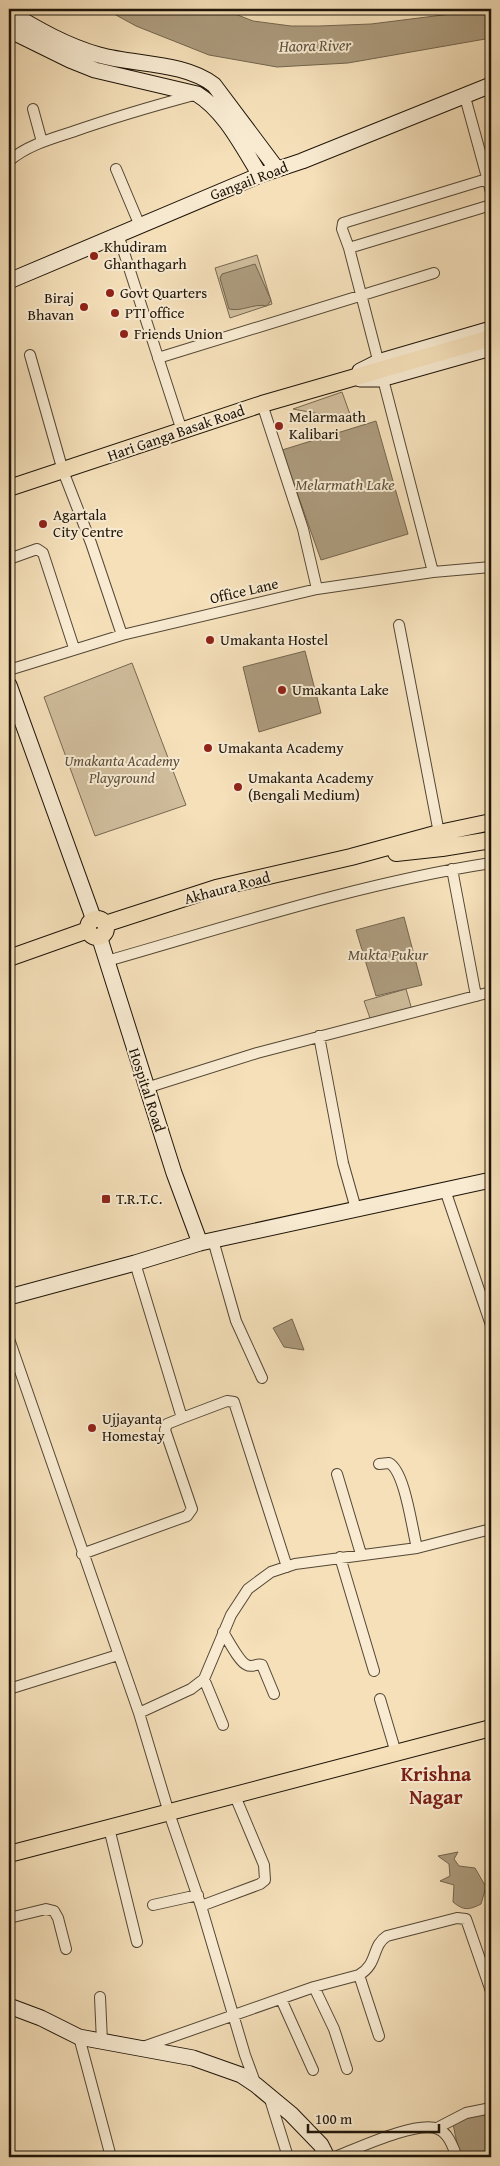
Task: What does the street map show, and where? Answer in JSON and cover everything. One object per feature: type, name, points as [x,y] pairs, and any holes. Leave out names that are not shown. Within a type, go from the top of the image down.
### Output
[{"type":"main road","name":"Hari Ganga Basak Road","points":[[9,488],[262,404],[343,379],[491,338]]},
{"type":"main road","name":"Akhaura Road","points":[[9,958],[216,888],[491,822]]},
{"type":"main road","points":[[351,857],[491,830]]},
{"type":"main road","name":"Akhaura Road","points":[[351,857],[442,848],[491,840]]},
{"type":"main road","points":[[9,1854],[491,1728]]},
{"type":"street","points":[[9,12],[40,30],[100,55],[175,69],[207,79],[214,85],[277,169]]},
{"type":"street","points":[[9,30],[70,60],[96,70],[197,94],[204,98],[224,122],[260,175]]},
{"type":"street","name":"Gangail Road","points":[[9,281],[260,175],[302,161],[491,85]]},
{"type":"street","points":[[9,161],[42,142],[119,116],[197,94]]},
{"type":"street","points":[[465,96],[491,192]]},
{"type":"street","points":[[34,109],[42,142]]},
{"type":"street","points":[[116,169],[140,226]]},
{"type":"street","points":[[433,572],[362,295],[342,229],[343,223],[488,178]]},
{"type":"street","points":[[349,248],[491,205]]},
{"type":"street","points":[[118,234],[182,431]]},
{"type":"street","points":[[158,358],[434,272]]},
{"type":"street","points":[[380,370],[491,329]]},
{"type":"street","points":[[380,370],[491,348]]},
{"type":"street","points":[[30,355],[63,471],[91,543],[122,635]]},
{"type":"street","points":[[262,404],[303,529],[316,589]]},
{"type":"street","points":[[9,559],[37,549],[43,553],[74,648]]},
{"type":"street","name":"Office Lane","points":[[9,670],[74,648],[122,635],[316,589],[433,572],[491,567]]},
{"type":"street","points":[[399,625],[439,833]]},
{"type":"street","name":"Hospital Road","points":[[9,685],[96,928],[174,1174],[206,1242]]},
{"type":"street","points":[[107,962],[317,902],[452,869],[491,863]]},
{"type":"street","points":[[452,869],[476,996]]},
{"type":"street","points":[[146,1088],[257,1053],[491,992]]},
{"type":"street","points":[[319,1036],[343,1163],[356,1209]]},
{"type":"street","points":[[9,1297],[206,1242],[491,1180]]},
{"type":"street","points":[[445,1190],[488,1308],[491,1326]]},
{"type":"street","points":[[206,1242],[236,1321],[262,1378]]},
{"type":"street","points":[[135,1263],[182,1418]]},
{"type":"street","points":[[9,1339],[82,1554],[139,1713],[169,1813],[202,1906],[233,2016],[256,2085]]},
{"type":"street","points":[[82,1554],[190,1513],[192,1505],[165,1430],[167,1424],[228,1402],[234,1402],[287,1567]]},
{"type":"street","points":[[380,1464],[392,1464],[398,1472],[406,1499],[416,1548]]},
{"type":"street","points":[[337,1474],[362,1554]]},
{"type":"street","points":[[139,1713],[191,1689],[204,1679],[231,1615],[248,1589],[271,1572],[340,1557],[416,1548],[491,1529]]},
{"type":"street","points":[[340,1557],[374,1671]]},
{"type":"street","points":[[223,1632],[244,1664],[250,1666],[262,1665],[274,1694]]},
{"type":"street","points":[[9,1689],[118,1655]]},
{"type":"street","points":[[204,1679],[223,1725]]},
{"type":"street","points":[[380,1699],[396,1753]]},
{"type":"street","points":[[202,1906],[260,1884],[265,1880],[264,1865],[236,1796]]},
{"type":"street","points":[[109,1828],[137,1942]]},
{"type":"street","points":[[153,1905],[198,1895]]},
{"type":"street","points":[[9,1918],[46,1909],[54,1911],[58,1918],[66,1949]]},
{"type":"street","points":[[137,2049],[314,1987],[359,1975],[371,1965],[378,1944],[387,1936],[463,1918],[468,1921],[491,1991]]},
{"type":"street","points":[[359,1975],[379,2036]]},
{"type":"street","points":[[314,1987],[334,2029],[347,2069]]},
{"type":"street","points":[[100,1997],[102,2042]]},
{"type":"street","points":[[281,1999],[313,2070]]},
{"type":"street","points":[[9,2006],[41,2018],[79,2038],[193,2058],[232,2071],[256,2085],[291,2114],[320,2145],[326,2157]]},
{"type":"street","points":[[79,2038],[111,2157]]},
{"type":"street","points":[[268,2095],[288,2157]]},
{"type":"street","points":[[335,2157],[408,2130],[434,2128],[466,2112],[491,2108]]},
{"type":"street","points":[[434,2128],[445,2134],[457,2157]]},
{"type":"green space","points":[[257,255],[272,304],[230,318],[215,268]]},
{"type":"green space","points":[[342,392],[352,420],[293,409]]},
{"type":"green space","name":"Umakanta Academy Playground","points":[[132,663],[186,805],[95,836],[44,697]]},
{"type":"green space","points":[[406,989],[412,1010],[371,1021],[364,1001]]},
{"type":"water","name":"Haora River","points":[[105,9],[214,10],[230,12],[253,21],[291,26],[319,26],[371,24],[491,9],[491,38],[348,63],[277,67],[209,55],[136,26]]},
{"type":"water","points":[[255,264],[271,300],[267,306],[229,309],[220,278],[222,274]]},
{"type":"water","name":"Melarmath Lake","points":[[376,421],[408,534],[321,560],[282,450]]},
{"type":"water","name":"Umakanta Lake","points":[[305,651],[321,713],[259,732],[243,667]]},
{"type":"water","name":"Mukta Pukur","points":[[404,917],[422,985],[376,996],[356,930]]},
{"type":"water","points":[[292,1319],[304,1350],[284,1347],[273,1328]]},
{"type":"water","points":[[458,1852],[454,1859],[459,1866],[475,1868],[486,1887],[481,1904],[470,1908],[460,1907],[453,1902],[454,1885],[440,1881],[450,1876],[449,1864],[438,1856]]},
{"type":"water","points":[[471,2114],[491,2114],[491,2157],[462,2157],[453,2124]]},
{"type":"place","name":"Khudiram Ghanthagarh","points":[[94,256]]},
{"type":"place","name":"Govt Quarters","points":[[110,293]]},
{"type":"place","name":"Biraj Bhavan","points":[[84,307]]},
{"type":"place","name":"PTI office","points":[[115,313]]},
{"type":"place","name":"Friends Union","points":[[124,334]]},
{"type":"place","name":"Melarmaath Kalibari","points":[[279,426]]},
{"type":"place","name":"Agartala City Centre","points":[[43,524]]},
{"type":"place","name":"Umakanta Hostel","points":[[210,640]]},
{"type":"place","name":"Umakanta Lake","points":[[282,690]]},
{"type":"place","name":"Umakanta Academy","points":[[208,748]]},
{"type":"place","name":"Umakanta Academy (Bengali Medium)","points":[[238,787]]},
{"type":"place","name":"T.R.T.C.","points":[[106,1199]]},
{"type":"place","name":"Ujjayanta Homestay","points":[[92,1428]]},
{"type":"district","name":"Krishna Nagar","points":[[436,1786]]}]
